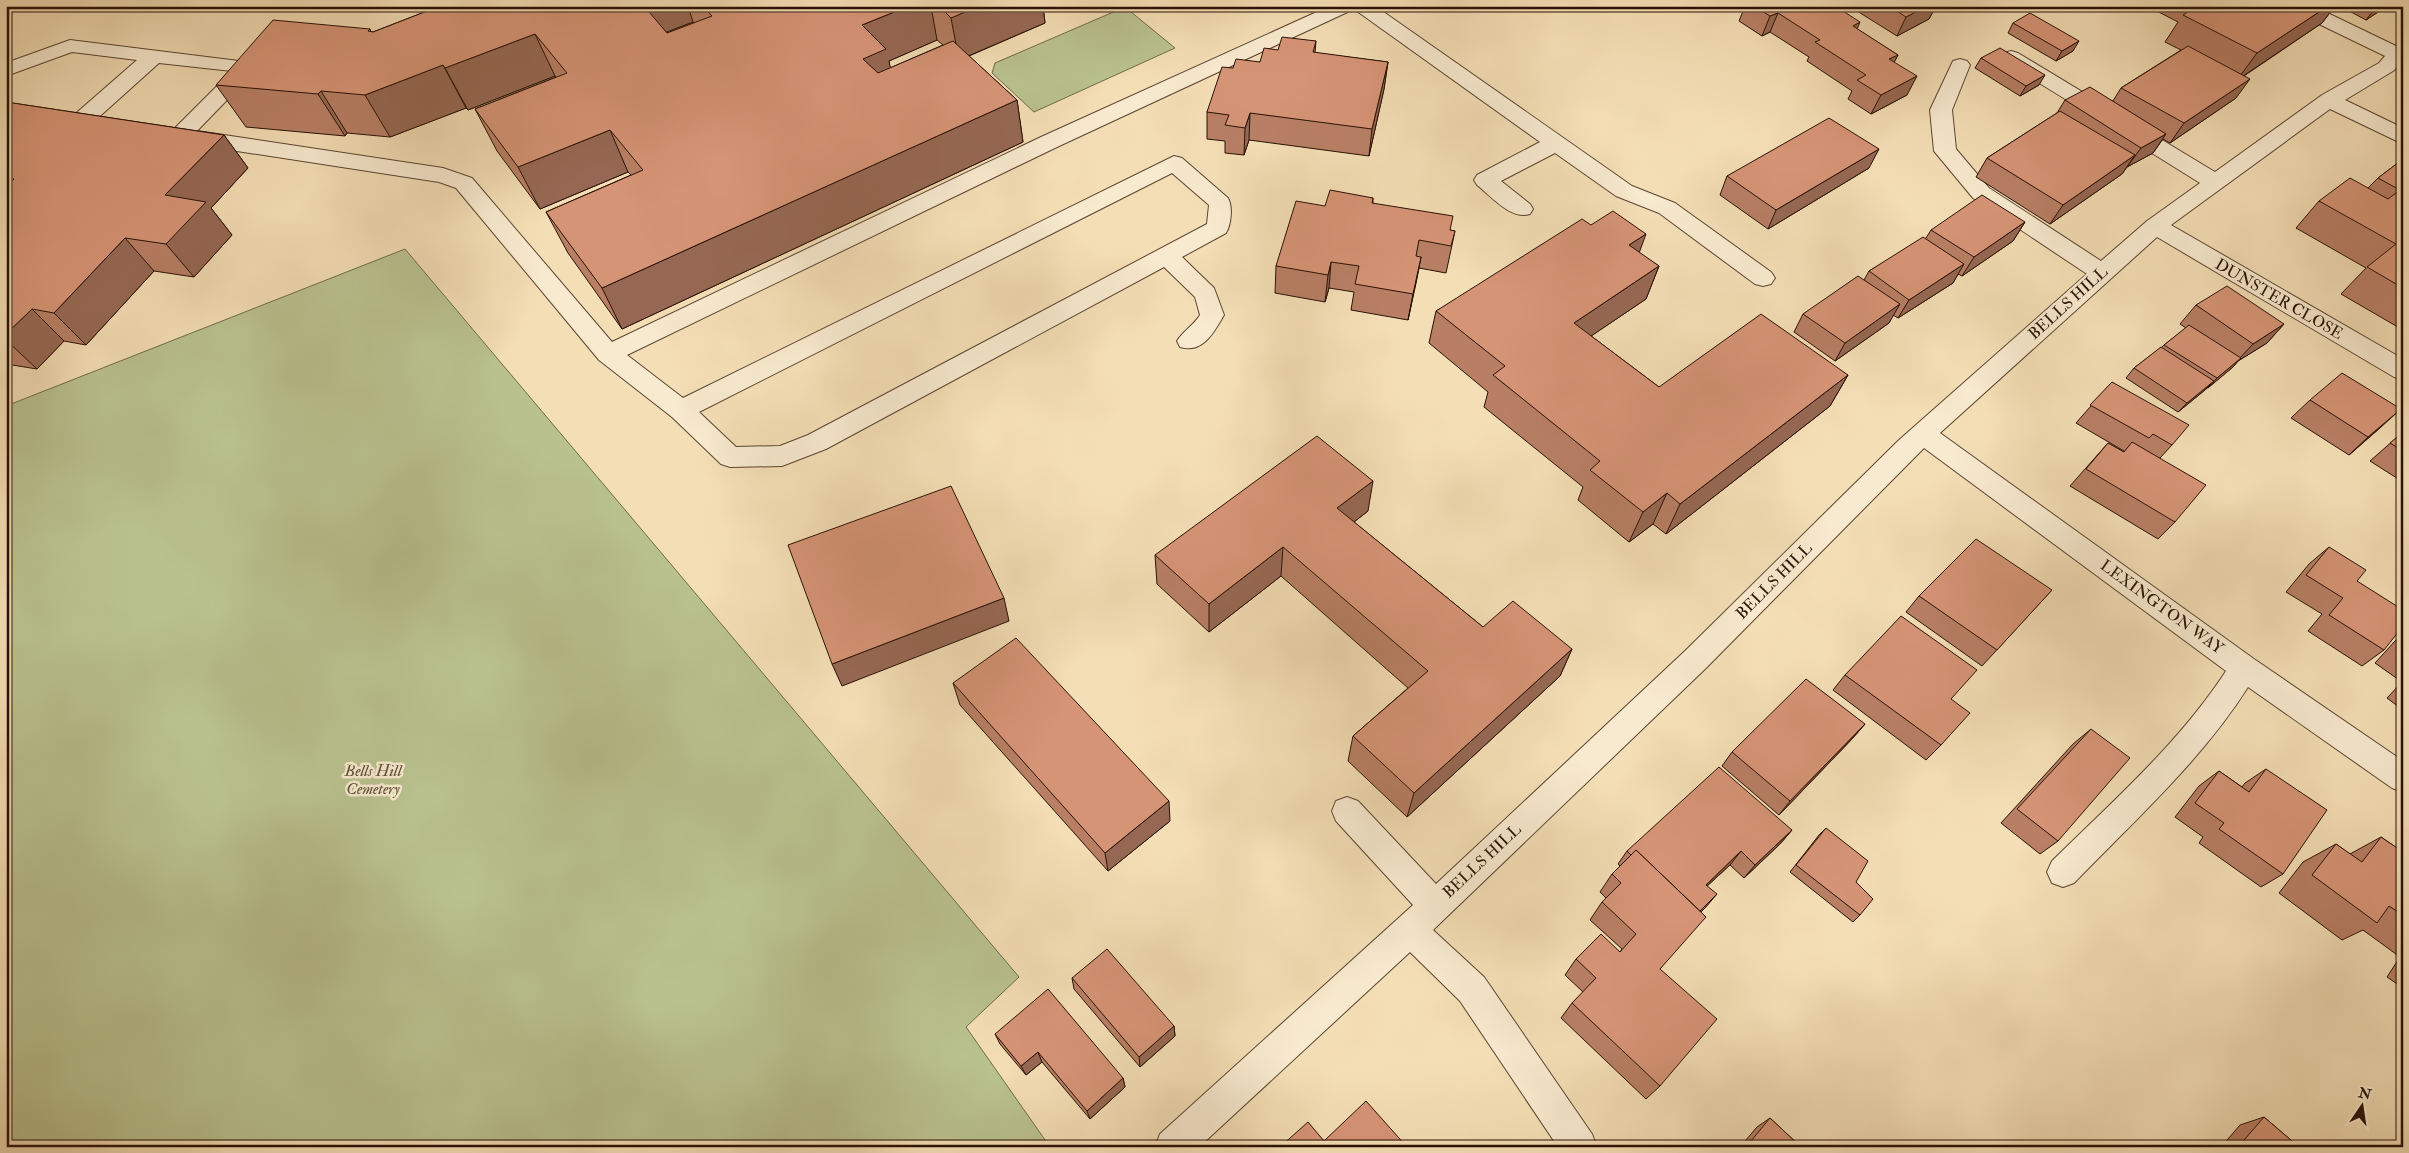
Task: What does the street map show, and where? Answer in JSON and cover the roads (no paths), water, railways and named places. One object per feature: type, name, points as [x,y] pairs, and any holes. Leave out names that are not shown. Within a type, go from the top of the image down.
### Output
[{"type":"street","points":[[608,354],[1049,142],[1347,6]]},
{"type":"street","points":[[1362,6],[1624,191],[1668,208],[1764,278]]},
{"type":"street","points":[[2297,6],[2398,58]]},
{"type":"street","points":[[2330,6],[2398,58]]},
{"type":"street","points":[[6,70],[70,46],[154,56],[254,61],[170,134],[443,175],[464,183],[608,354],[681,410],[730,457],[782,456],[818,442],[1218,228],[1220,203],[1174,163],[681,410]]},
{"type":"street","points":[[2002,51],[2215,182]]},
{"type":"street","points":[[111,125],[72,119],[154,56]]},
{"type":"street","name":"BELLS HILL","points":[[1173,1147],[1410,930],[1696,660],[1923,434],[2103,272],[2155,226],[2328,100],[2398,58]]},
{"type":"street","points":[[1960,66],[1940,110],[1946,152],[1982,193],[2103,272]]},
{"type":"street","points":[[2328,100],[2403,137]]},
{"type":"street","points":[[1522,209],[1485,180],[1556,143]]},
{"type":"street","name":"DUNSTER CLOSE","points":[[2155,226],[2403,371]]},
{"type":"street","points":[[1167,256],[1206,294],[1212,315],[1203,330],[1189,341]]},
{"type":"street","name":"LEXINGTON WAY","points":[[1923,434],[2244,668],[2403,778]]},
{"type":"street","points":[[2063,872],[2177,757],[2216,710],[2244,668]]},
{"type":"street","points":[[1347,811],[1435,906]]},
{"type":"street","points":[[1410,930],[1472,989],[1579,1147]]},
{"type":"park label","name":"Bells Hill Cemetery","points":[[373,780]]}]
